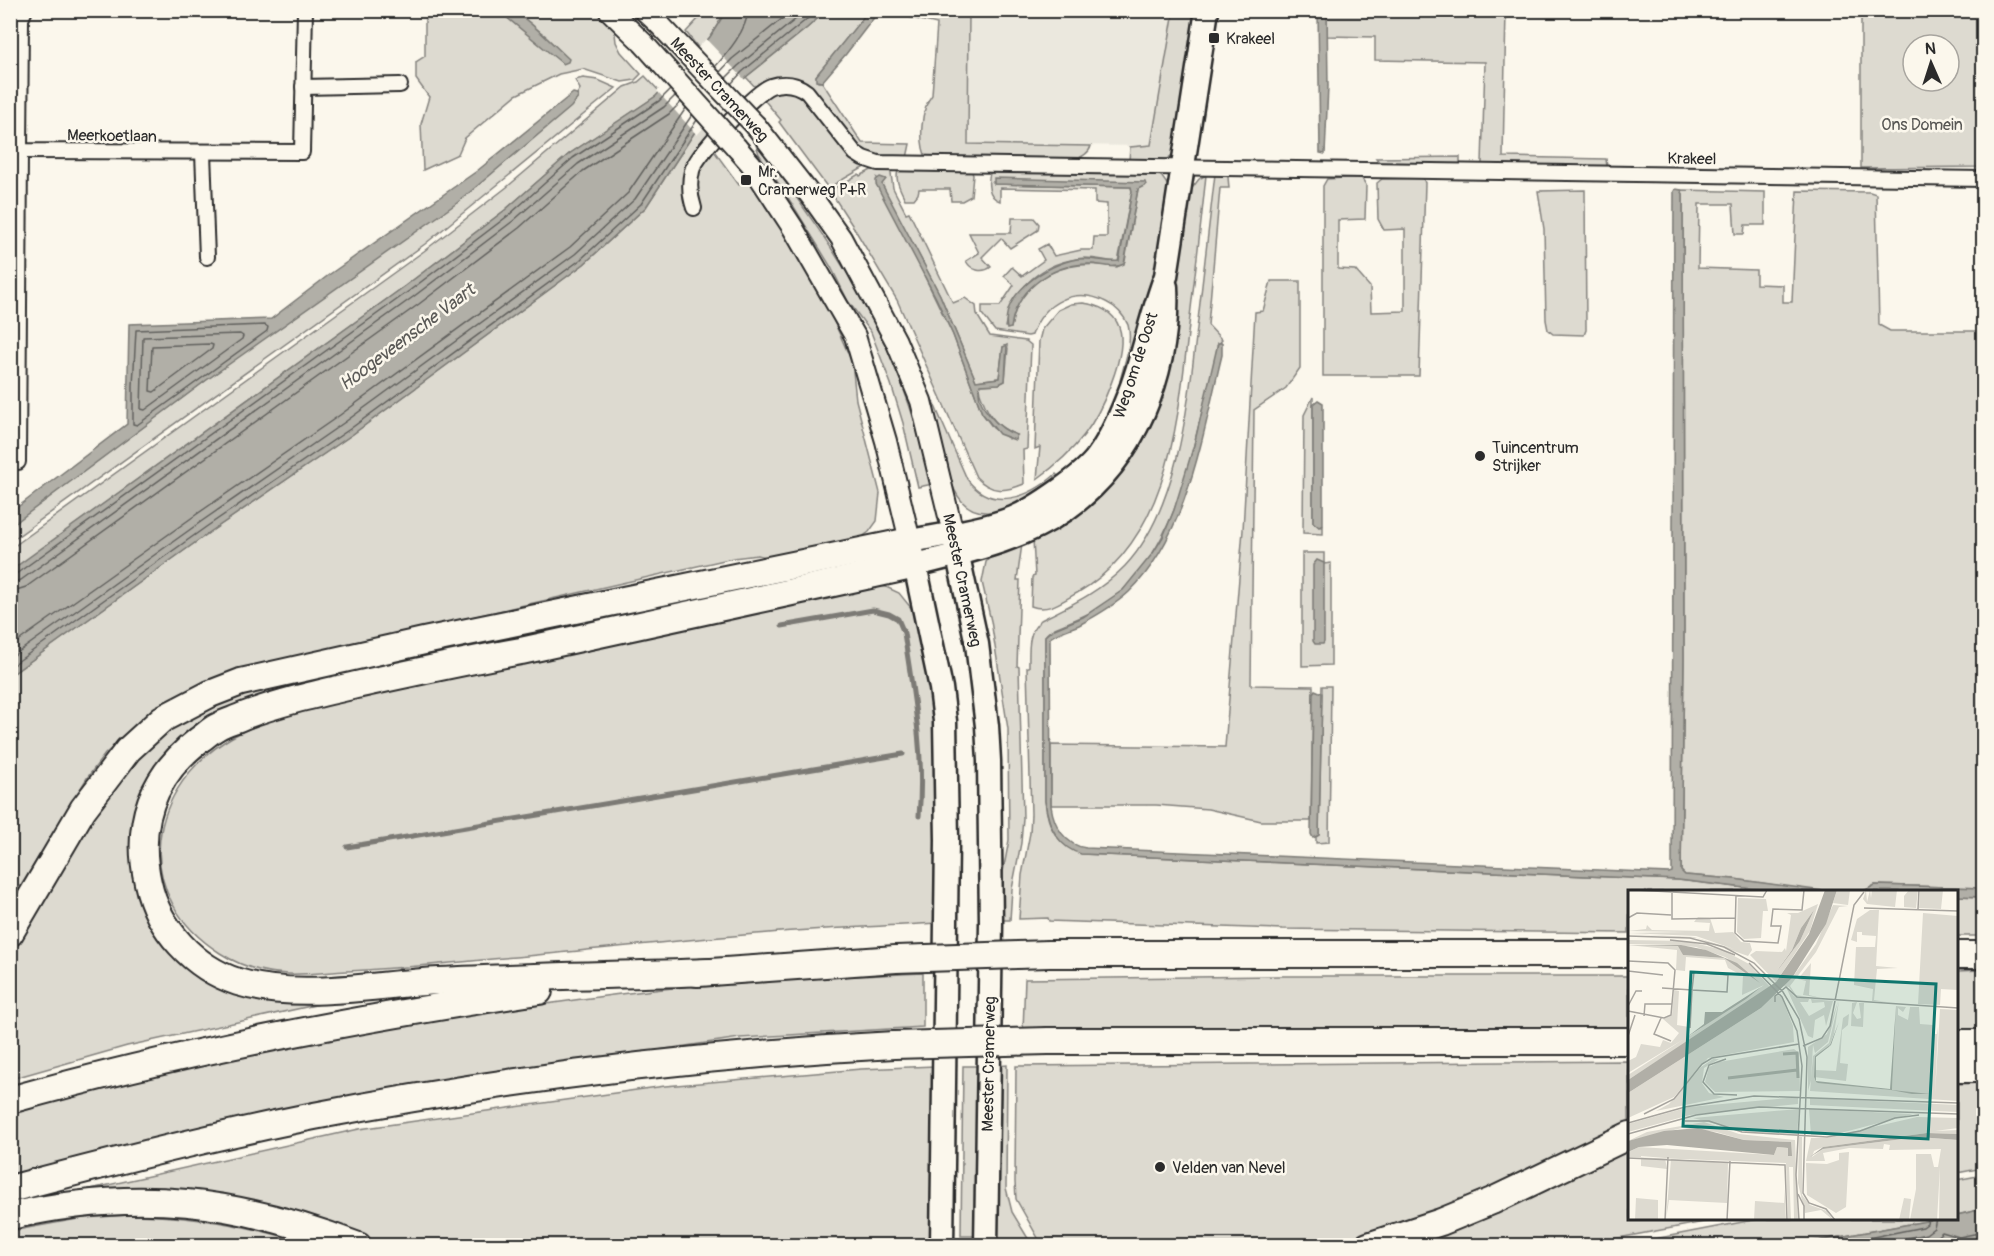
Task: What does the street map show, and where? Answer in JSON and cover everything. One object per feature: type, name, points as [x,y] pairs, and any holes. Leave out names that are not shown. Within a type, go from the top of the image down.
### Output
[{"type":"highway","points":[[10,933],[83,809],[128,750],[162,719],[210,694],[241,682],[412,643],[913,553]]},
{"type":"highway","points":[[713,972],[437,981],[298,991],[269,989],[237,982],[204,965],[174,939],[160,919],[143,862],[144,824],[158,784],[185,751],[217,727],[275,704],[457,662],[521,651],[913,553]]},
{"type":"highway","points":[[10,1100],[224,1047],[354,1021],[566,987],[713,972],[896,959],[1048,954],[1628,954]]},
{"type":"highway","points":[[1958,955],[1983,955]]},
{"type":"highway","points":[[10,1189],[216,1137],[401,1100],[614,1069],[749,1054],[894,1045],[1048,1041],[1628,1041]]},
{"type":"highway","points":[[1958,1043],[1983,1043]]},
{"type":"highway","points":[[1958,1069],[1983,1069]]},
{"type":"highway","points":[[1368,1245],[1440,1222],[1492,1201],[1628,1134]]},
{"type":"highway","points":[[10,1216],[45,1208],[100,1201],[160,1200],[209,1205],[257,1214],[358,1245]]},
{"type":"main road","name":"Meester Cramerweg","points":[[609,10],[642,43],[751,164],[793,228],[855,336],[886,441],[913,553],[941,688],[946,754],[942,1245]]},
{"type":"main road","name":"Meester Cramerweg","points":[[644,10],[756,126],[841,238],[896,341],[921,400],[956,543],[977,644],[986,714],[989,761],[991,923],[986,1245]]},
{"type":"main road","name":"Weg om de Oost","points":[[913,553],[1026,531],[1065,510],[1097,484],[1120,455],[1148,405],[1155,382],[1168,315],[1166,276],[1185,167],[1207,10]]},
{"type":"street","points":[[18,462],[16,151],[21,19],[25,10]]},
{"type":"street","name":"Meerkoetlaan","points":[[16,151],[302,152],[305,10]]},
{"type":"street","name":"Krakeel","points":[[694,208],[690,187],[692,169],[696,161],[762,91],[781,84],[796,86],[807,92],[855,153],[878,163],[1983,179]]},
{"type":"street","points":[[303,87],[400,85]]},
{"type":"street","points":[[204,153],[207,257]]},
{"type":"shaded area","points":[[969,11],[1174,11],[1151,146],[968,144]]},
{"type":"green space","points":[[879,10],[969,11],[968,144],[1091,146],[1088,151],[1073,160],[927,159],[922,144],[922,126],[925,108],[932,95],[937,24]]},
{"type":"green space","points":[[377,11],[499,11],[508,18],[546,36],[512,11],[598,11],[614,25],[616,42],[621,52],[641,74],[635,80],[622,82],[583,69],[559,74],[516,95],[465,138],[458,154],[423,170],[421,124],[429,97],[416,79],[416,62],[425,56],[425,13]]},
{"type":"green space","points":[[703,11],[726,11],[700,50],[686,32]]},
{"type":"green space","points":[[826,11],[869,11],[816,76],[818,82],[822,82],[862,143],[910,144],[907,158],[875,157],[863,153],[813,92],[757,89],[746,77]]},
{"type":"green space","points":[[1174,11],[1196,11],[1175,153],[1164,161],[1129,161],[1130,147],[1151,145]]},
{"type":"green space","points":[[1327,11],[1506,11],[1503,157],[1606,159],[1607,167],[1482,164],[1485,62],[1375,60],[1375,37],[1327,36]]},
{"type":"green space","name":"Ons Domein","points":[[1861,11],[1983,11],[1983,167],[1861,168]]},
{"type":"green space","points":[[645,76],[660,92],[656,96],[569,154],[505,210],[405,286],[11,571],[10,549],[424,251],[507,187],[625,87],[638,82]]},
{"type":"green space","points":[[583,78],[598,80],[616,88],[425,244],[11,541],[10,526],[578,98],[577,94],[580,89],[575,80]]},
{"type":"green space","points":[[783,88],[799,93],[868,165],[828,188],[779,122],[781,120],[761,96]]},
{"type":"green space","points":[[705,120],[715,131],[690,161],[695,193],[696,172],[712,148],[739,185],[749,178],[779,221],[824,299],[852,362],[856,400],[880,493],[877,521],[869,532],[859,539],[769,558],[758,555],[733,558],[236,670],[175,697],[105,754],[87,778],[11,902],[11,675],[210,532],[353,434],[584,264],[646,207],[696,130]]},
{"type":"green space","points":[[758,144],[826,240],[871,315],[892,358],[917,429],[933,484],[918,487],[903,423],[871,332],[848,301],[831,267],[759,154],[756,145]]},
{"type":"green space","points":[[1460,157],[1460,164],[1380,163],[1376,158]]},
{"type":"green space","points":[[877,167],[890,167],[893,188],[906,213],[909,212],[953,303],[965,298],[976,306],[977,315],[990,336],[1026,341],[1031,345],[1027,449],[1023,450],[1024,484],[1011,489],[998,490],[987,486],[976,477],[897,300],[830,191],[859,174],[860,176]],"holes":[[[877,178],[883,182],[881,184],[940,295],[976,381],[999,378],[1003,347],[1008,348],[1005,381],[999,384],[980,385],[979,390],[995,421],[1017,435],[1009,439],[993,428],[982,413],[953,335]]]},
{"type":"green space","points":[[900,167],[971,169],[973,175],[971,196],[962,201],[951,201],[950,189],[919,189],[914,199],[905,199],[897,179]]},
{"type":"green space","points":[[991,170],[1157,173],[1169,187],[1151,291],[1125,382],[1120,381],[1129,346],[1128,325],[1119,311],[1106,302],[1094,297],[1083,296],[1062,300],[1044,314],[1032,335],[1028,336],[995,331],[982,314],[982,306],[1000,306],[1014,285],[1004,276],[1012,267],[1022,276],[1044,260],[1038,249],[1047,244],[1054,256],[1081,250],[1093,250],[1094,237],[1107,237],[1107,204],[1095,203],[1095,190],[1000,188],[1000,201],[990,192]],"holes":[[[993,182],[1141,187],[1138,189],[1125,261],[1117,267],[1081,265],[1049,274],[1024,294],[1011,328],[1005,327],[1009,313],[1023,288],[1032,279],[1056,264],[1085,258],[1118,262],[1132,191],[1131,187],[995,184]]]},
{"type":"green space","points":[[1215,174],[1225,175],[1228,177],[1229,188],[1220,188],[1208,325],[1222,340],[1217,346],[1212,377],[1176,505],[1154,551],[1123,590],[1097,608],[1057,627],[1045,636],[1045,801],[1048,820],[1060,840],[1082,854],[1678,880],[1763,890],[1628,890],[1628,933],[1282,929],[1049,921],[1048,918],[1019,919],[1022,875],[1031,814],[1027,667],[1029,667],[1031,636],[1041,620],[1085,597],[1116,575],[1144,542],[1170,483],[1179,450],[1195,350]]},
{"type":"green space","points":[[1206,175],[1180,400],[1164,475],[1150,510],[1132,542],[1108,570],[1077,593],[1049,607],[1031,606],[1032,577],[1035,576],[1033,539],[1022,544],[1017,580],[1020,580],[1017,666],[1019,667],[1023,818],[1021,843],[1012,889],[1010,920],[999,920],[1000,888],[1009,840],[1008,729],[991,621],[982,582],[986,562],[994,552],[1034,533],[1166,354],[1190,187]]},
{"type":"green space","points":[[1361,177],[1366,185],[1365,219],[1338,220],[1338,269],[1355,270],[1370,287],[1371,312],[1405,311],[1405,229],[1384,230],[1378,219],[1377,183],[1382,179],[1423,178],[1425,183],[1419,376],[1323,376],[1323,186],[1327,179]]},
{"type":"green space","points":[[1585,190],[1586,330],[1584,335],[1553,334],[1548,330],[1546,320],[1544,229],[1538,191]]},
{"type":"green space","points":[[1681,190],[1765,192],[1765,225],[1745,225],[1744,234],[1735,234],[1733,204],[1699,204],[1698,268],[1756,270],[1756,284],[1783,285],[1783,302],[1792,302],[1797,191],[1876,194],[1879,325],[1890,331],[1983,331],[1983,888],[1875,885],[1866,890],[1809,890],[1734,879],[1685,875],[1681,871],[1684,660],[1683,194]]},
{"type":"green space","points":[[1012,218],[1034,218],[1039,224],[1038,230],[1010,248],[1001,238],[982,257],[991,267],[980,271],[971,267],[966,261],[979,253],[969,233],[1011,233]]},
{"type":"green space","points":[[1271,281],[1300,281],[1300,368],[1286,388],[1254,410],[1251,685],[1313,686],[1311,821],[1261,821],[1208,809],[1156,805],[1051,805],[1051,745],[1225,747],[1243,530],[1255,312],[1263,311]]},
{"type":"green space","points":[[1083,303],[1105,310],[1117,322],[1121,338],[1117,367],[1098,413],[1084,435],[1062,459],[1037,479],[1040,447],[1035,449],[1039,341],[1042,329],[1058,310],[1071,304]]},
{"type":"green space","points":[[928,390],[967,479],[977,489],[988,496],[1011,498],[1035,489],[1056,474],[1060,478],[1033,496],[1002,510],[987,512],[973,510],[961,501],[952,484],[925,392]]},
{"type":"green space","points":[[1313,397],[1313,522],[1322,527],[1323,525],[1323,534],[1303,533],[1304,415]]},
{"type":"green space","points":[[1302,553],[1324,553],[1324,564],[1331,563],[1331,665],[1302,666]]},
{"type":"green space","points":[[874,585],[899,593],[916,614],[926,666],[935,727],[936,923],[778,932],[414,966],[294,974],[261,970],[228,958],[192,931],[173,905],[162,876],[159,847],[164,818],[177,790],[197,764],[224,742],[248,729],[274,719],[327,705]]},
{"type":"green space","points":[[414,661],[268,694],[223,712],[138,805],[132,834],[132,864],[175,957],[202,980],[238,994],[320,1004],[127,1046],[11,1079],[10,948],[123,767],[158,737],[216,702],[259,688],[320,674]]},
{"type":"green space","points":[[1322,686],[1331,686],[1329,842],[1316,843],[1316,837],[1319,835]]},
{"type":"green space","points":[[1958,896],[1983,897],[1983,936],[1958,936]]},
{"type":"green space","points":[[1983,970],[1983,1029],[1958,1029],[1958,971]]},
{"type":"green space","points":[[923,973],[923,1027],[740,1038],[597,1059],[201,1129],[11,1175],[11,1113],[197,1066],[322,1040],[448,1018],[598,997],[742,982]]},
{"type":"green space","points":[[1628,976],[1628,1028],[1278,1027],[1023,1030],[1025,979]]},
{"type":"green space","points":[[1628,1061],[1628,1126],[1412,1224],[1342,1245],[1042,1245],[1016,1199],[1016,1066]]},
{"type":"green space","points":[[1007,1065],[1006,1188],[1012,1212],[1032,1245],[996,1246],[998,1066]]},
{"type":"green space","points":[[935,1066],[934,1245],[380,1245],[77,1192],[359,1129],[665,1086],[861,1069]]},
{"type":"green space","points":[[963,1066],[979,1066],[977,1236],[961,1236]]},
{"type":"green space","points":[[1983,1083],[1983,1168],[1958,1173],[1958,1084]]},
{"type":"green space","points":[[1628,1150],[1628,1220],[1715,1220],[1581,1245],[1416,1245],[1470,1224]]},
{"type":"green space","points":[[1983,1175],[1983,1209],[1958,1215],[1958,1180]]},
{"type":"green space","points":[[131,1215],[177,1217],[222,1223],[266,1232],[310,1245],[11,1245],[11,1231],[83,1218]]},
{"type":"green space","points":[[1753,1220],[1932,1220],[1796,1245],[1618,1246]]},
{"type":"water","points":[[869,10],[879,11],[822,82],[816,81],[816,76]]},
{"type":"water","points":[[499,11],[513,11],[526,20],[569,59],[568,62],[563,64]]},
{"type":"water","name":"Hoogeveensche Vaart","points":[[726,11],[826,11],[746,77],[696,130],[646,207],[584,264],[353,434],[210,532],[11,675],[10,571],[405,286],[505,210],[569,154],[656,96],[710,37]]},
{"type":"water","points":[[1318,11],[1327,11],[1328,86],[1325,154],[1320,153]]},
{"type":"water","points":[[573,93],[577,94],[578,98],[571,107],[457,203],[208,379],[11,526],[11,512],[127,424],[129,324],[271,319],[330,274],[477,171]]},
{"type":"water","points":[[880,177],[886,179],[882,184],[940,295],[976,381],[999,378],[1003,347],[1007,345],[1005,381],[999,384],[980,385],[979,392],[984,408],[1003,428],[1017,435],[1015,440],[999,434],[982,413],[953,335],[936,298],[876,184],[876,180]]},
{"type":"water","points":[[994,178],[1145,182],[1146,185],[1138,189],[1124,264],[1120,266],[1092,264],[1073,266],[1048,275],[1027,292],[1019,303],[1011,328],[1007,329],[1007,316],[1011,304],[1018,293],[1040,274],[1052,267],[1077,259],[1119,261],[1132,191],[1131,187],[994,184]]},
{"type":"water","points":[[1681,190],[1683,194],[1684,660],[1681,871],[1685,875],[1816,890],[1763,890],[1678,880],[1081,854],[1066,846],[1051,826],[1045,801],[1045,636],[1052,630],[1083,617],[1123,590],[1163,537],[1174,510],[1194,445],[1218,343],[1222,343],[1222,355],[1200,449],[1179,512],[1166,542],[1149,569],[1124,597],[1092,618],[1050,638],[1051,806],[1055,821],[1066,839],[1086,848],[1672,872],[1674,191]]},
{"type":"water","points":[[1318,400],[1323,403],[1323,525],[1319,527],[1313,522],[1313,404]]},
{"type":"water","points":[[1317,560],[1324,563],[1323,644],[1315,644],[1313,641],[1313,565]]},
{"type":"water","points":[[1315,690],[1322,693],[1319,835],[1313,838],[1311,834],[1313,693]]},
{"type":"water","points":[[1875,885],[1983,888],[1983,897],[1958,896],[1958,890],[1866,890]]},
{"type":"water","points":[[1983,1209],[1983,1245],[1796,1245],[1932,1220],[1958,1220],[1958,1215]]},
{"type":"pier","points":[[706,39],[746,81],[697,135],[657,91]]},
{"type":"waterway","points":[[782,626],[873,610],[898,619],[904,633],[917,724],[920,770],[919,816]]},
{"type":"waterway","points":[[347,847],[903,754]]},
{"type":"place","name":"Krakeel","points":[[1214,38]]},
{"type":"place","name":"Mr. Cramerweg P+R","points":[[746,180]]},
{"type":"place","name":"Tuincentrum Strijker","points":[[1480,456]]},
{"type":"place","name":"Velden van Nevel","points":[[1160,1167]]}]
